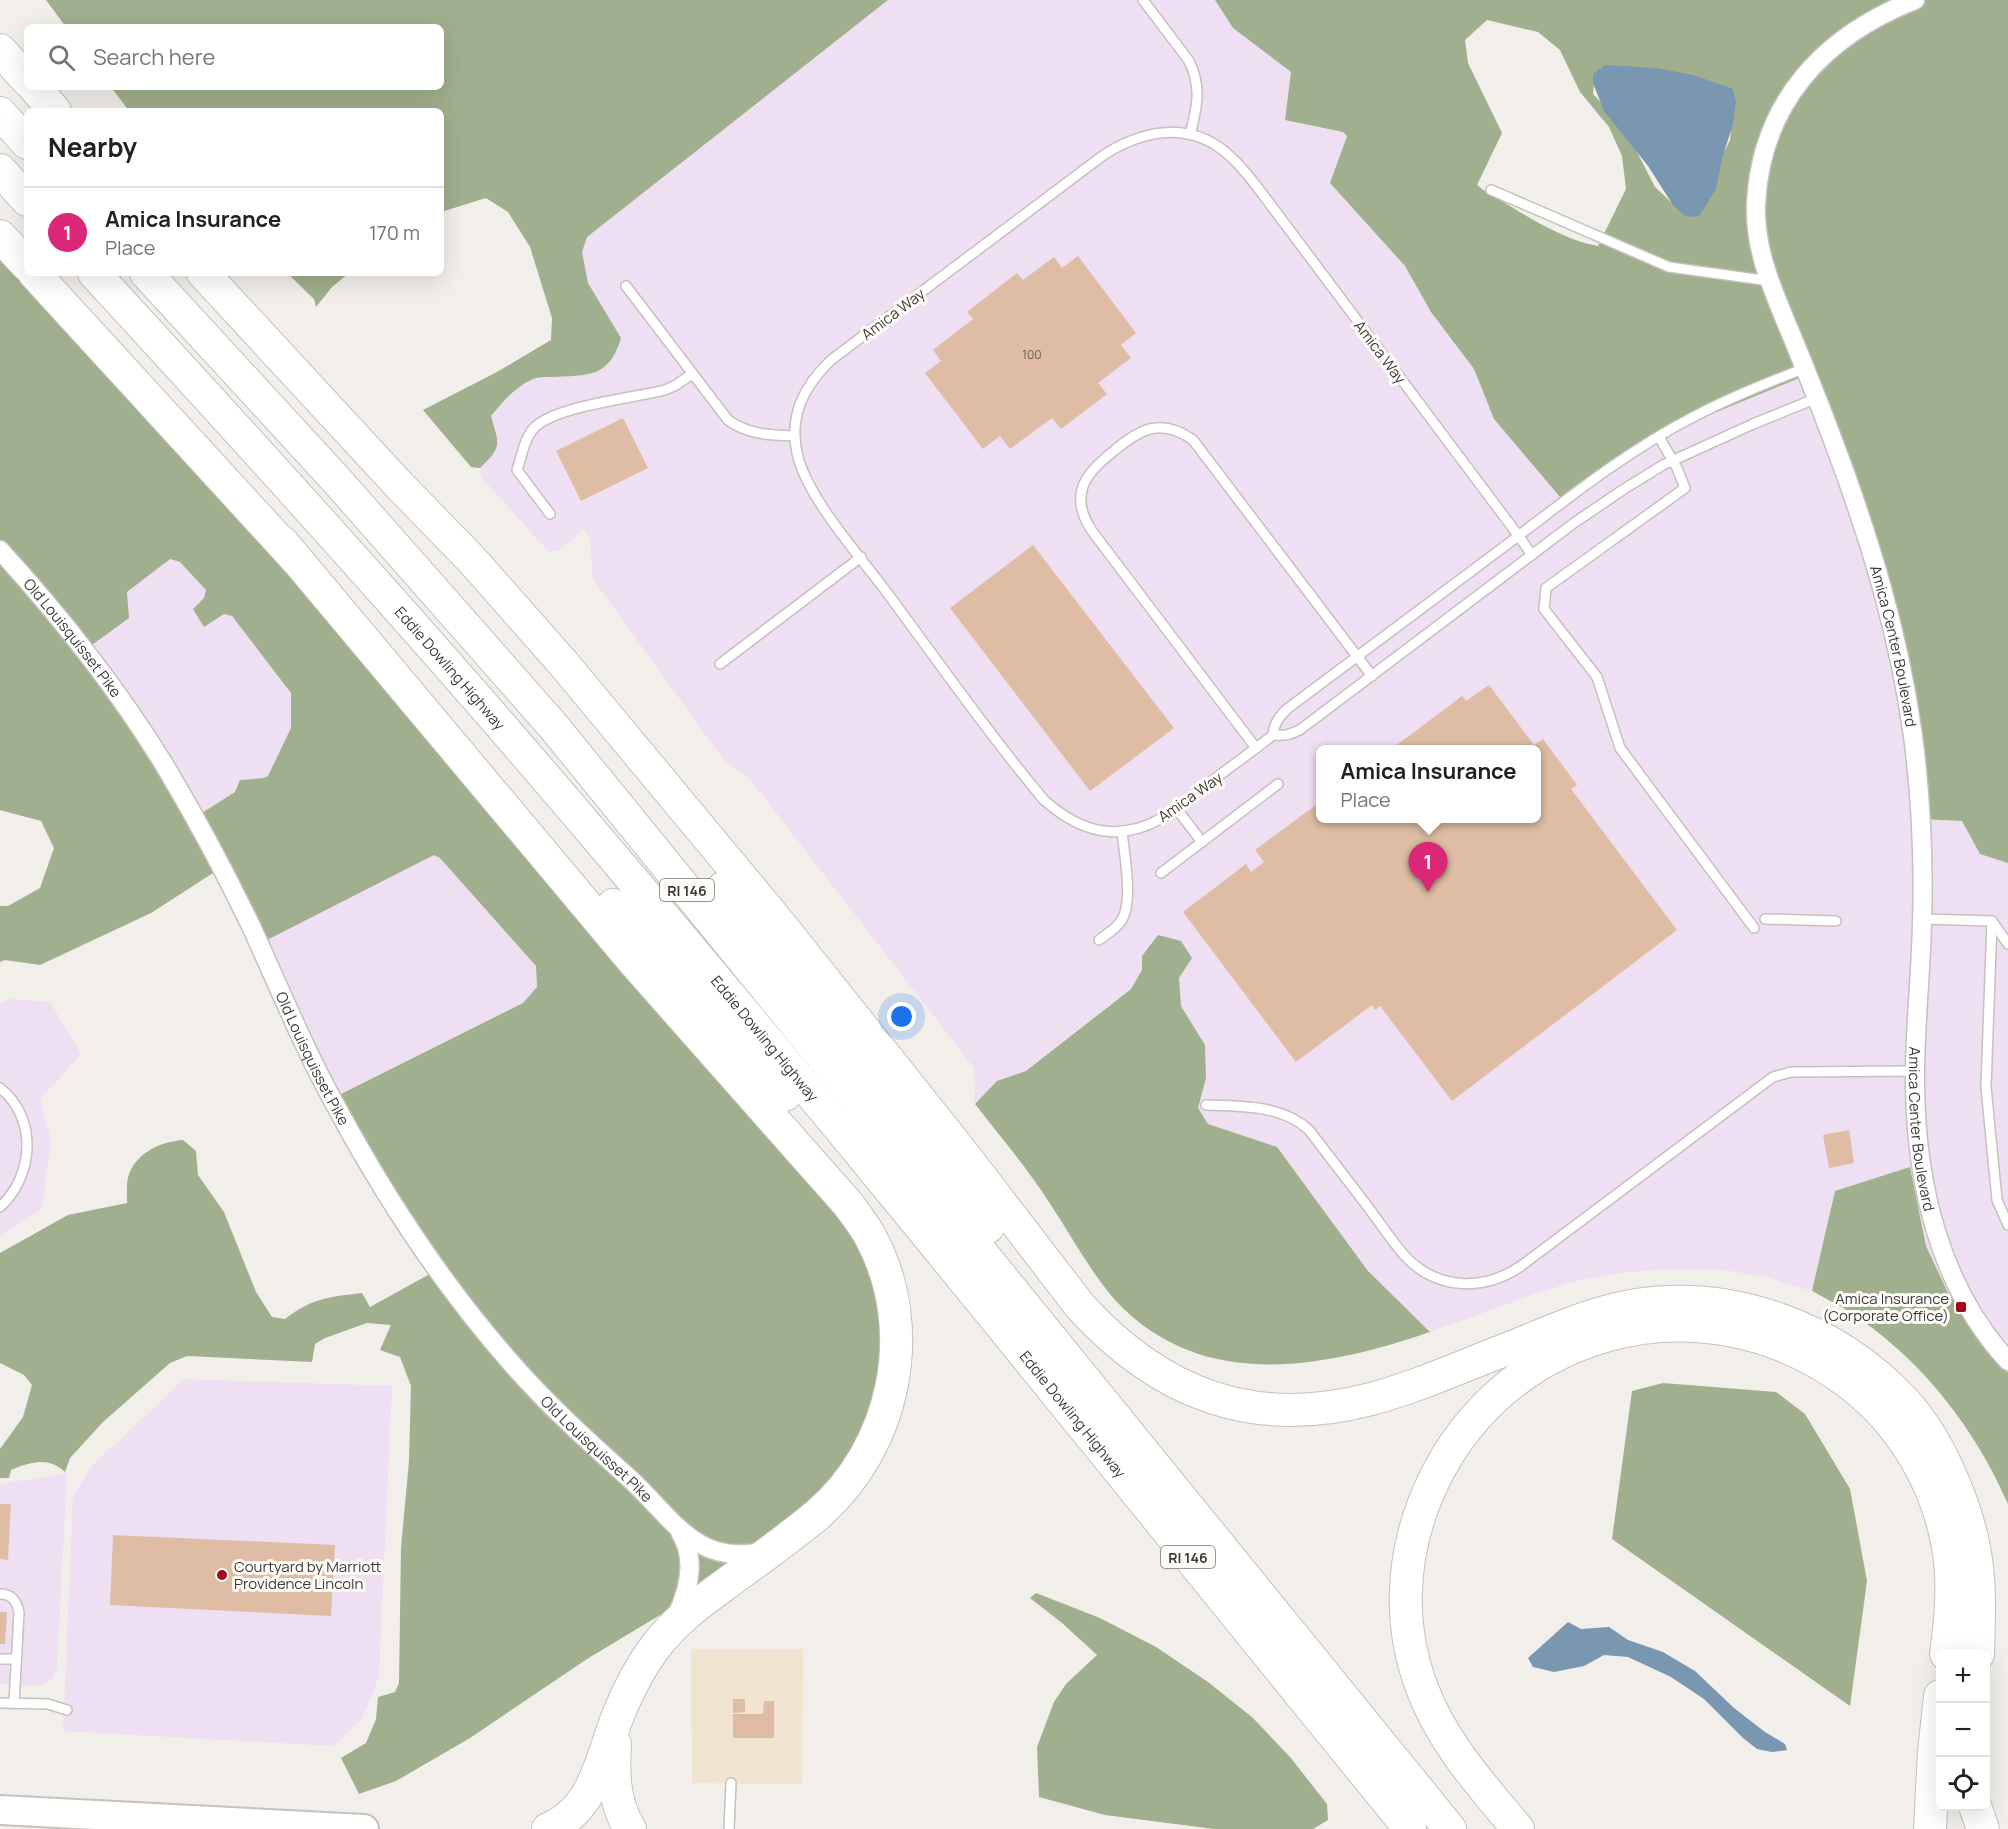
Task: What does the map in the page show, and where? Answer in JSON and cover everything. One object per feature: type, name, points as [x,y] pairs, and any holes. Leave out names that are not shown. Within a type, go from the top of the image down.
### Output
[{"type":"highway","points":[[0,50],[24,77]]},
{"type":"highway","points":[[37,90],[52,108]]},
{"type":"highway","points":[[0,113],[24,140]]},
{"type":"highway","points":[[0,170],[24,197]]},
{"type":"highway","points":[[0,236],[24,262]]},
{"type":"highway","points":[[37,276],[688,987],[856,1177],[891,1214],[966,1284]]},
{"type":"highway","name":"Eddie Dowling Highway","points":[[97,276],[370,575],[559,792],[966,1284],[1410,1829]]},
{"type":"highway","name":"Eddie Dowling Highway","points":[[149,276],[347,493],[554,727],[1450,1829]]},
{"type":"highway","points":[[206,276],[479,568],[571,672],[790,937],[957,1146],[1080,1306],[1098,1326],[1135,1358],[1175,1382],[1219,1400],[1263,1408],[1307,1409],[1349,1404],[1393,1392],[1575,1323],[1628,1306],[1654,1302],[1701,1302],[1733,1306],[1773,1316],[1815,1335],[1871,1370],[1905,1401],[1931,1438],[1960,1501],[1974,1545],[1979,1596],[1978,1649]]},
{"type":"highway","points":[[400,486],[580,705],[1118,1392],[1153,1441],[1204,1527]]},
{"type":"highway","points":[[282,542],[634,962],[848,1204],[871,1238],[886,1276],[895,1317],[896,1357],[888,1403],[870,1447],[847,1485],[816,1515],[693,1609],[667,1633],[635,1678],[588,1795],[565,1821],[548,1829]]},
{"type":"highway","points":[[1518,1829],[1459,1756],[1431,1709],[1422,1687],[1410,1643],[1404,1598],[1406,1575],[1421,1510],[1430,1487],[1455,1443],[1472,1421],[1514,1381],[1560,1352],[1609,1334],[1653,1325],[1721,1328],[1764,1338],[1793,1350],[1822,1365],[1856,1389],[1879,1409],[1899,1432],[1921,1469],[1937,1509],[1949,1552],[1951,1575],[1951,1606],[1946,1649]]},
{"type":"highway","points":[[1930,1829],[1934,1752],[1940,1703]]},
{"type":"highway","points":[[618,1717],[614,1749],[614,1777],[621,1813],[630,1829]]},
{"type":"highway","points":[[1969,1829],[1970,1811]]},
{"type":"highway","points":[[1977,1811],[1983,1829]]},
{"type":"main road","points":[[0,1810],[364,1829]]},
{"type":"street","name":"Amica Center Boulevard","points":[[1915,0],[1882,15],[1842,40],[1811,66],[1785,101],[1768,141],[1756,203],[1759,245],[1770,281],[1817,398],[1869,538],[1901,660],[1920,806],[1922,919],[1915,1071],[1920,1147],[1939,1241],[1953,1278],[1971,1313],[2008,1361]]},
{"type":"street","name":"Old Louisquisset Pike","points":[[0,550],[81,646],[163,764],[237,898],[300,1038],[337,1109],[424,1251],[461,1303],[515,1368],[576,1430],[638,1486],[678,1528]]},
{"type":"street","points":[[678,1528],[693,1541],[713,1551],[746,1555],[770,1551]]},
{"type":"street","points":[[667,1633],[681,1607],[689,1582],[689,1556],[678,1528]]},
{"type":"lane","points":[[1143,0],[1189,61],[1194,72],[1197,98],[1190,135]]},
{"type":"lane","name":"Amica Way","points":[[1532,555],[1240,165],[1220,147],[1177,132],[1150,134],[1135,138],[1113,149],[831,360],[809,384],[797,411],[795,436],[799,464],[823,506],[1044,800],[1057,811],[1084,827],[1097,831],[1122,831],[1148,825],[1176,808],[1273,735],[1292,734],[1301,729],[1532,555],[1653,470],[1742,428],[1817,398]]},
{"type":"lane","points":[[1491,190],[1669,267],[1770,281]]},
{"type":"lane","points":[[626,286],[722,413],[737,426],[756,433],[795,436]]},
{"type":"lane","name":"Amica Way","points":[[1273,735],[1278,718],[1287,710],[1586,485],[1692,417],[1805,368]]},
{"type":"lane","points":[[550,514],[518,470],[527,438],[534,428],[545,420],[568,412],[665,390],[692,374]]},
{"type":"lane","points":[[1256,748],[1087,523],[1080,504],[1083,485],[1093,467],[1130,437],[1151,428],[1174,429],[1193,440],[1372,676]]},
{"type":"lane","points":[[1659,437],[1685,488],[1546,588],[1544,609],[1597,677],[1620,747],[1754,928]]},
{"type":"lane","points":[[720,664],[861,557]]},
{"type":"lane","points":[[1161,873],[1278,784]]},
{"type":"lane","points":[[1176,808],[1202,842]]},
{"type":"lane","points":[[1099,940],[1118,926],[1125,914],[1126,882],[1122,831]]},
{"type":"lane","points":[[1765,919],[1836,921]]},
{"type":"lane","points":[[1922,919],[1992,921]]},
{"type":"lane","points":[[1992,921],[2008,944]]},
{"type":"lane","points":[[1992,921],[1986,1087],[1997,1200],[2008,1225]]},
{"type":"lane","points":[[1206,1105],[1267,1110],[1302,1123],[1410,1261],[1437,1278],[1457,1283],[1477,1284],[1500,1278],[1521,1266],[1773,1077],[1791,1072],[1915,1071]]},
{"type":"lane","points":[[0,1088],[18,1109],[28,1140],[26,1163],[22,1176],[15,1190],[0,1207]]},
{"type":"lane","points":[[0,1594],[10,1596],[18,1606],[14,1703]]},
{"type":"lane","points":[[0,1659],[16,1659]]},
{"type":"lane","points":[[0,1703],[48,1704],[67,1710]]},
{"type":"lane","points":[[729,1829],[731,1783]]},
{"type":"shaded area","points":[[888,0],[1215,0],[1233,28],[1291,72],[1286,120],[1343,132],[1347,136],[1330,183],[1405,266],[1431,312],[1474,369],[1494,419],[1576,499],[1612,472],[1685,425],[1802,377],[1810,390],[1896,657],[1922,819],[1962,821],[1980,854],[2008,863],[2008,1373],[1948,1293],[1926,1246],[1910,1168],[1835,1191],[1812,1291],[1766,1277],[1718,1269],[1666,1269],[1618,1273],[1572,1282],[1430,1332],[1368,1271],[1277,1147],[1208,1124],[1198,1108],[1206,1078],[1205,1045],[1181,1006],[1179,978],[1142,956],[1142,970],[1131,988],[1026,1071],[997,1081],[975,1104],[974,1068],[750,779],[723,759],[593,579],[590,539],[584,529],[560,550],[549,552],[481,477],[480,468],[496,452],[498,442],[491,416],[512,391],[535,378],[594,374],[619,346],[621,338],[588,284],[582,252],[587,237]]},
{"type":"shaded area","points":[[170,559],[180,562],[206,590],[204,598],[208,625],[224,614],[232,616],[291,693],[292,728],[268,776],[240,780],[235,792],[194,818],[84,650],[129,607],[127,592]]},
{"type":"shaded area","points":[[434,855],[440,857],[536,966],[537,987],[523,1003],[333,1098],[265,941]]},
{"type":"shaded area","points":[[10,999],[50,1002],[81,1054],[40,1100],[51,1140],[42,1209],[0,1236],[0,1004]]},
{"type":"shaded area","points":[[184,1379],[392,1386],[379,1677],[362,1719],[333,1746],[63,1731],[73,1496],[92,1466]]},
{"type":"shaded area","points":[[67,1473],[57,1668],[53,1677],[43,1684],[34,1686],[0,1684],[0,1484]]},
{"type":"shaded area","points":[[691,1649],[803,1649],[802,1784],[692,1783]]},
{"type":"green space","points":[[46,0],[888,0],[587,237],[582,252],[588,283],[621,338],[616,351],[603,368],[595,372],[586,375],[537,378],[515,391],[491,416],[497,439],[496,450],[480,468],[471,467],[423,410],[497,372],[551,340],[552,318],[530,247],[508,212],[486,198],[444,211],[444,108],[127,108],[113,90],[444,90],[444,24],[64,24]]},
{"type":"green space","points":[[1215,0],[2008,0],[2008,863],[1980,854],[1962,821],[1921,819],[1902,688],[1857,510],[1802,377],[1685,425],[1566,504],[1494,419],[1474,369],[1431,312],[1405,266],[1330,183],[1347,136],[1343,132],[1285,120],[1291,72],[1233,28]],"holes":[[[1487,20],[1538,32],[1560,50],[1580,92],[1609,127],[1622,156],[1626,189],[1598,246],[1554,231],[1477,185],[1502,133],[1468,63],[1465,40]],[[1595,73],[1734,102],[1730,140],[1698,205],[1672,203],[1655,187],[1624,127],[1593,94]]]},
{"type":"green space","points":[[0,241],[24,267],[24,276],[32,276],[176,434],[873,1254],[902,1325],[884,1449],[670,1609],[587,1659],[470,1738],[396,1781],[359,1794],[341,1758],[366,1743],[376,1719],[378,1697],[395,1692],[399,1683],[401,1548],[409,1461],[411,1386],[400,1357],[380,1350],[391,1325],[367,1323],[325,1338],[315,1344],[312,1362],[187,1356],[170,1363],[103,1422],[70,1458],[65,1472],[52,1464],[39,1462],[11,1470],[9,1478],[0,1478],[0,1449],[23,1417],[32,1385],[24,1375],[0,1363],[0,1253],[68,1215],[127,1203],[128,1177],[138,1160],[158,1146],[183,1140],[196,1151],[198,1175],[224,1212],[256,1292],[272,1317],[285,1319],[321,1300],[362,1293],[370,1307],[432,1271],[333,1098],[523,1003],[537,987],[536,966],[440,858],[434,855],[265,941],[219,875],[213,873],[151,913],[40,965],[5,960],[0,962],[0,906],[8,906],[40,888],[54,848],[41,821],[0,810]],"holes":[[[170,559],[180,562],[206,590],[204,598],[193,609],[204,627],[224,614],[232,616],[291,693],[291,728],[268,776],[240,780],[235,792],[194,818],[85,650],[129,618],[127,592]]]},
{"type":"green space","points":[[290,276],[345,276],[332,287],[316,307],[314,299]]},
{"type":"green space","points":[[1158,935],[1181,941],[1192,958],[1179,978],[1181,1006],[1205,1045],[1206,1078],[1198,1108],[1208,1124],[1277,1147],[1368,1271],[1430,1332],[1390,1345],[1306,1362],[1265,1364],[1225,1360],[1186,1349],[1149,1330],[1115,1300],[1088,1265],[1032,1177],[975,1104],[997,1081],[1026,1071],[1131,989],[1142,970],[1142,956]]},
{"type":"green space","points":[[1910,1167],[1926,1246],[1948,1293],[2008,1373],[2008,1504],[1981,1451],[1965,1426],[1927,1379],[1884,1337],[1849,1311],[1812,1291],[1835,1191]]},
{"type":"green space","points":[[1663,1383],[1776,1392],[1805,1414],[1850,1489],[1867,1581],[1850,1706],[1612,1539],[1632,1391]]},
{"type":"green space","points":[[1036,1593],[1100,1618],[1156,1647],[1208,1682],[1253,1718],[1290,1757],[1327,1804],[1328,1820],[1313,1829],[1214,1829],[1105,1815],[1039,1797],[1037,1747],[1054,1702],[1066,1684],[1097,1655],[1030,1598]]},
{"type":"water","points":[[1605,65],[1656,68],[1693,75],[1733,89],[1736,102],[1733,124],[1716,189],[1700,215],[1685,216],[1673,205],[1648,166],[1604,111],[1593,83],[1593,74]]},
{"type":"water","points":[[1568,1622],[1581,1629],[1609,1627],[1628,1640],[1663,1652],[1695,1671],[1734,1708],[1785,1744],[1787,1750],[1772,1752],[1757,1749],[1704,1699],[1671,1677],[1628,1657],[1604,1655],[1584,1666],[1554,1672],[1533,1667],[1528,1658]]},
{"type":"building","points":[[1078,256],[1136,333],[1121,345],[1131,358],[1098,383],[1107,394],[1061,429],[1052,418],[1010,449],[1000,436],[983,449],[925,373],[941,361],[933,350],[973,319],[967,312],[1017,273],[1023,280],[1054,257],[1062,268]]},
{"type":"building","points":[[623,418],[648,468],[581,501],[556,451]]},
{"type":"building","points":[[1033,545],[1174,728],[1090,791],[950,608]]},
{"type":"building","points":[[1489,685],[1534,745],[1397,745],[1462,696],[1466,701]]},
{"type":"building","points":[[1543,739],[1577,785],[1571,789],[1677,930],[1452,1101],[1380,1006],[1375,1010],[1372,1005],[1296,1062],[1183,912],[1246,864],[1251,872],[1264,862],[1255,850],[1316,805],[1316,823],[1541,823],[1541,745],[1534,745]]},
{"type":"building","points":[[1849,1130],[1854,1163],[1829,1168],[1823,1135]]},
{"type":"building","points":[[0,1504],[11,1504],[8,1560],[0,1559]]},
{"type":"building","name":"Courtyard by Marriott Providence Lincoln","points":[[113,1535],[335,1545],[331,1616],[110,1605]]},
{"type":"building","points":[[0,1612],[7,1612],[5,1644],[0,1644]]},
{"type":"building","points":[[733,1699],[745,1699],[745,1712],[733,1713]]},
{"type":"building","points":[[764,1701],[774,1701],[774,1738],[733,1738],[733,1714],[763,1714]]},
{"type":"place","name":"Amica Insurance","points":[[1428,892]]},
{"type":"place","name":"Amica Insurance (Corporate Office)","points":[[1961,1307]]},
{"type":"place","name":"Courtyard by Marriott Providence Lincoln","points":[[222,1575]]}]
